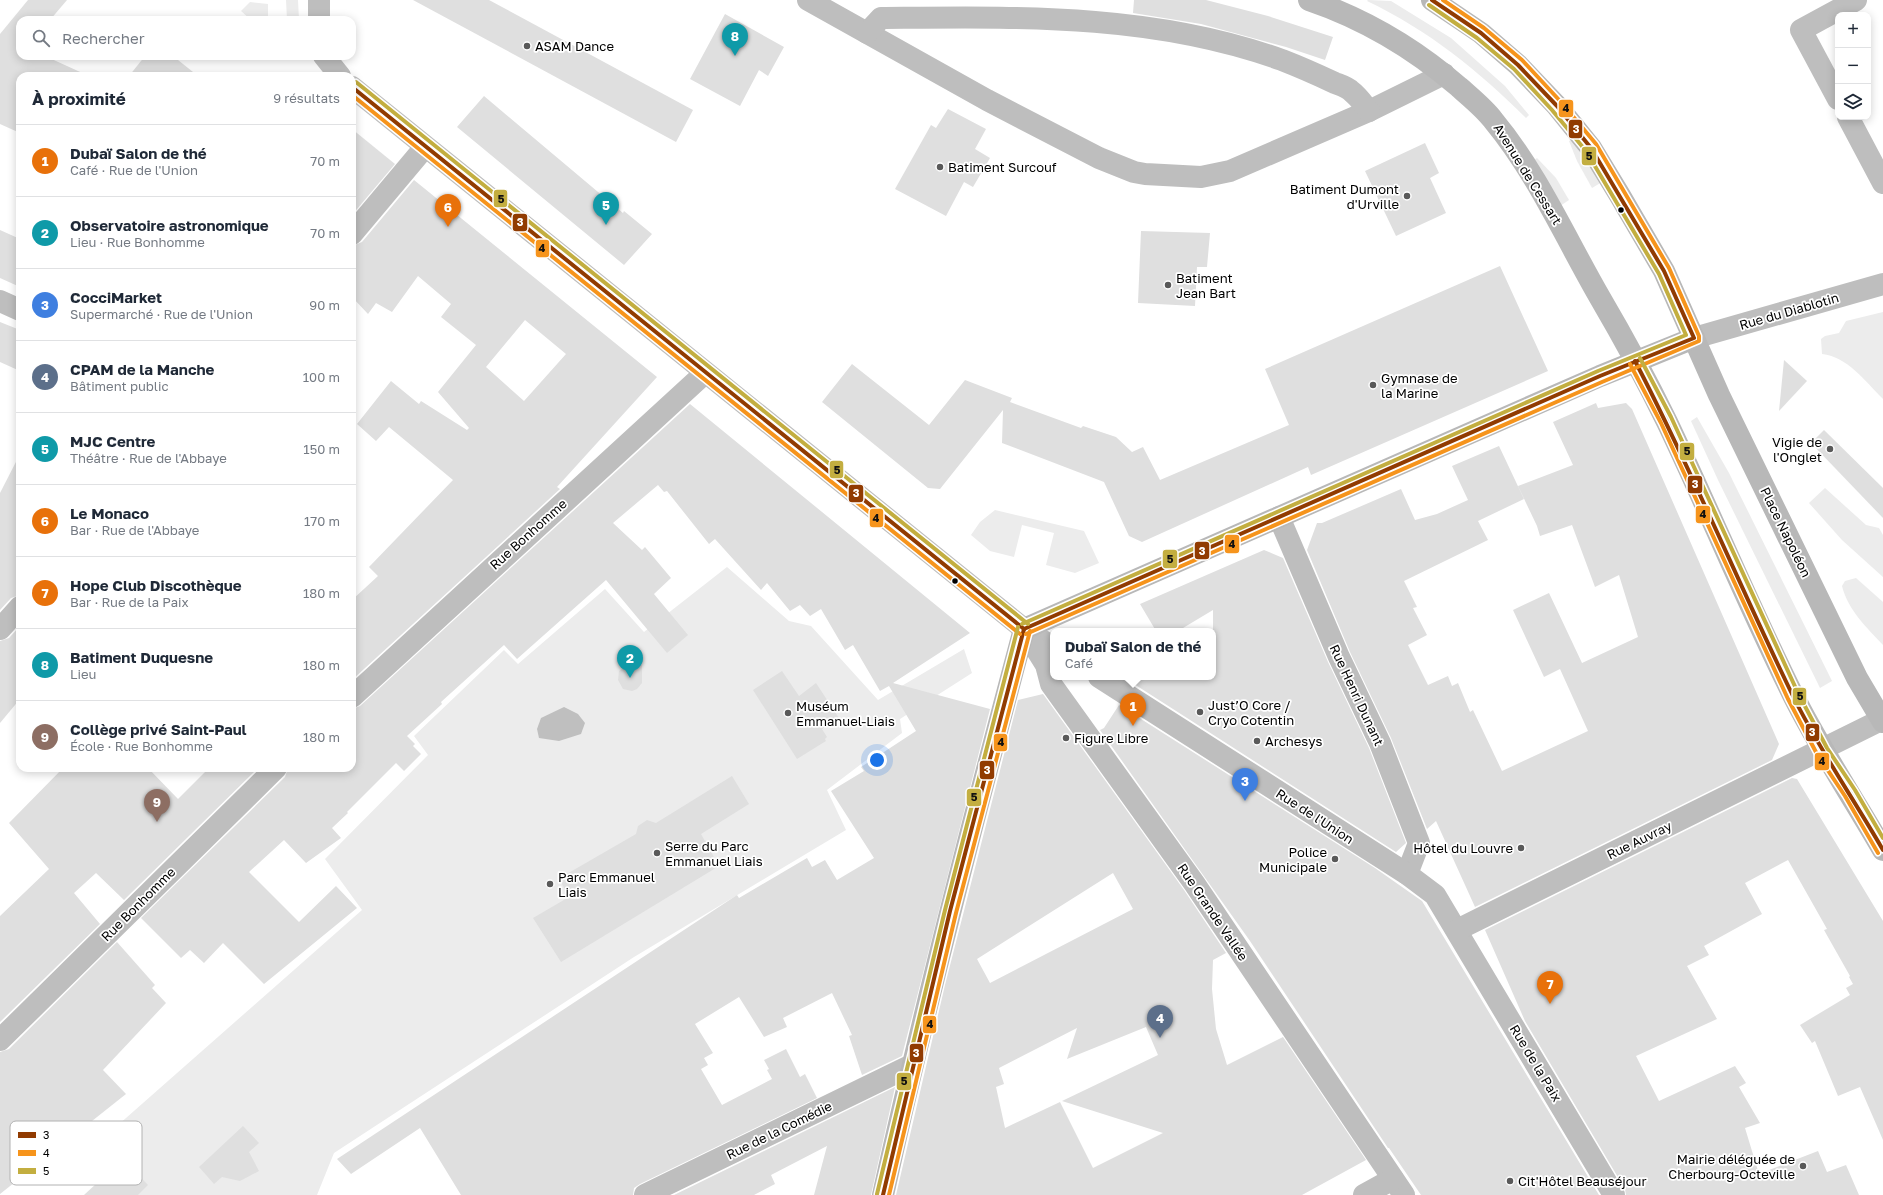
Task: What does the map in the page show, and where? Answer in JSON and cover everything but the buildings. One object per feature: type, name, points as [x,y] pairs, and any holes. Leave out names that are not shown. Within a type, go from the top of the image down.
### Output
[{"type":"main road","name":"Avenue de Cessart","points":[[1309,0],[1350,15],[1404,45],[1444,74],[1492,118],[1522,160],[1552,209],[1635,361]]},
{"type":"main road","points":[[883,1195],[952,898],[1024,629],[1635,361],[1694,338],[1664,271],[1591,148],[1557,106],[1518,65],[1481,33],[1432,0]]},
{"type":"main road","name":"Place Napoléon","points":[[1694,338],[1719,395],[1857,678],[1882,720]]},
{"type":"main road","points":[[1635,361],[1666,420],[1793,696],[1822,751],[1850,794],[1883,850]]},
{"type":"street","points":[[318,0],[319,16]]},
{"type":"street","points":[[808,0],[1032,124],[1099,158],[1134,172],[1174,177],[1201,177],[1230,171],[1369,111],[1444,74]]},
{"type":"street","points":[[1835,93],[1801,30],[1856,0]]},
{"type":"street","points":[[867,33],[881,18],[1045,18],[1116,22],[1186,33],[1255,50],[1301,67],[1351,90],[1369,111]]},
{"type":"street","points":[[327,60],[337,72]]},
{"type":"street","points":[[356,90],[1024,629],[1050,645]]},
{"type":"street","points":[[1850,120],[1883,183]]},
{"type":"street","points":[[356,229],[425,147]]},
{"type":"street","name":"Rue du Diablotin","points":[[1694,338],[1883,284]]},
{"type":"street","points":[[0,301],[16,308]]},
{"type":"street","name":"Rue Bonhomme","points":[[356,693],[705,373]]},
{"type":"street","name":"Rue Henri Dunant","points":[[1279,517],[1339,657],[1380,742],[1419,843],[1407,874]]},
{"type":"street","points":[[0,629],[16,611]]},
{"type":"street","name":"Rue Grande Vallée","points":[[1024,629],[1046,665],[1051,684],[1194,883],[1398,1187]]},
{"type":"street","name":"Rue de l'Union","points":[[1104,680],[1407,874],[1435,895],[1457,930]]},
{"type":"street","name":"Rue Auvray","points":[[1457,930],[1822,751],[1882,720]]},
{"type":"street","name":"Rue Bonhomme","points":[[0,1040],[272,772]]},
{"type":"street","name":"Rue de la Paix","points":[[1457,930],[1614,1195]]},
{"type":"street","name":"Rue de la Comédie","points":[[645,1195],[912,1065]]},
{"type":"street","points":[[1364,1195],[1398,1187]]},
{"type":"shaded area","points":[[286,0],[298,0],[299,16],[287,16]]},
{"type":"shaded area","points":[[1367,1],[1391,1],[1451,38],[1505,86],[1529,115],[1526,118],[1490,84],[1432,38],[1389,12]]},
{"type":"shaded area","points":[[250,2],[268,4],[268,16],[247,16],[241,11]]},
{"type":"shaded area","points":[[1573,139],[1602,182],[1592,188],[1577,161],[1569,141]]},
{"type":"shaded area","points":[[1537,158],[1556,178],[1569,200],[1560,206],[1533,161]]},
{"type":"shaded area","points":[[1883,312],[1883,399],[1856,371],[1848,365],[1831,356],[1822,354],[1821,339],[1825,336],[1839,333],[1846,321]]},
{"type":"shaded area","points":[[1697,417],[1729,473],[1832,681],[1820,688],[1718,480],[1691,421]]},
{"type":"shaded area","points":[[1825,488],[1866,525],[1879,528],[1883,535],[1883,577],[1842,540],[1809,503]]},
{"type":"shaded area","points":[[995,510],[1084,531],[1099,563],[1075,573],[1046,565],[1054,533],[1022,525],[1014,557],[990,551],[971,535],[980,522]]},
{"type":"shaded area","name":"Parc Emmanuel Liais","points":[[727,567],[789,621],[811,626],[878,700],[964,649],[972,673],[900,719],[902,733],[827,790],[846,830],[634,957],[334,1153],[317,1195],[120,1195],[114,1185],[142,1185],[142,1121],[123,1121],[362,910],[325,859],[428,755],[414,736],[504,650],[518,664],[605,589],[644,632]]},
{"type":"shaded area","points":[[1856,578],[1883,602],[1883,645],[1853,611],[1845,595],[1842,586],[1845,581]]},
{"type":"shaded area","points":[[564,707],[578,714],[585,723],[581,734],[559,741],[539,738],[537,729],[541,718]]},
{"type":"transit line","name":"3","points":[[1024,629],[1600,376],[1694,338],[1664,271],[1591,148],[1557,106],[1518,65],[1481,33],[1432,0]]},
{"type":"transit line","name":"4","points":[[1026,634],[1699,341],[1699,336],[1669,268],[1596,144],[1561,102],[1522,60],[1484,28],[1443,0]]},
{"type":"transit line","name":"5","points":[[1022,624],[1598,371],[1686,335],[1659,274],[1586,151],[1552,110],[1514,69],[1477,38],[1429,5]]},
{"type":"transit line","name":"5","points":[[356,82],[1028,624]]},
{"type":"transit line","name":"3","points":[[356,90],[1024,629]]},
{"type":"transit line","name":"4","points":[[356,98],[1020,634]]},
{"type":"transit line","name":"5","points":[[1640,358],[1671,417],[1798,693],[1827,748],[1855,790],[1883,838]]},
{"type":"transit line","name":"3","points":[[1635,361],[1696,486],[1803,716],[1883,850]]},
{"type":"transit line","name":"4","points":[[1630,364],[1661,423],[1788,699],[1817,754],[1845,796],[1878,853]]},
{"type":"transit line","name":"5","points":[[877,1194],[945,910],[1018,627]]},
{"type":"transit line","name":"3","points":[[883,1195],[950,911],[1024,629]]},
{"type":"transit line","name":"4","points":[[889,1195],[956,913],[1030,631]]},
{"type":"place","name":"ASAM Dance","points":[[527,46]]},
{"type":"place","name":"Batiment Duquesne","points":[[735,56]]},
{"type":"place","name":"Batiment Surcouf","points":[[940,167]]},
{"type":"place","name":"Batiment Dumont d'Urville","points":[[1407,196]]},
{"type":"place","name":"MJC Centre","points":[[606,225]]},
{"type":"place","name":"Le Monaco","points":[[448,227]]},
{"type":"place","name":"Batiment Jean Bart","points":[[1168,285]]},
{"type":"place","name":"Gymnase de la Marine","points":[[1373,385]]},
{"type":"place","name":"Vigie de l'Onglet","points":[[1830,449]]},
{"type":"place","name":"Observatoire astronomique","points":[[630,678]]},
{"type":"place","name":"Just’O Core / Cryo Cotentin","points":[[1200,712]]},
{"type":"place","name":"Muséum Emmanuel-Liais","points":[[788,713]]},
{"type":"place","name":"Dubaï Salon de thé","points":[[1133,726]]},
{"type":"place","name":"Figure Libre","points":[[1066,738]]},
{"type":"place","name":"Archesys","points":[[1257,741]]},
{"type":"place","name":"CocciMarket","points":[[1245,801]]},
{"type":"place","name":"Collège privé Saint-Paul","points":[[157,822]]},
{"type":"place","name":"Hôtel du Louvre","points":[[1521,848]]},
{"type":"place","name":"Serre du Parc Emmanuel Liais","points":[[657,853]]},
{"type":"place","name":"Police Municipale","points":[[1335,859]]},
{"type":"place","name":"Parc Emmanuel Liais","points":[[550,884]]},
{"type":"place","name":"Hope Club Discothèque","points":[[1550,1004]]},
{"type":"place","name":"CPAM de la Manche","points":[[1160,1038]]},
{"type":"place","name":"Mairie déléguée de Cherbourg-Octeville","points":[[1803,1166]]},
{"type":"place","name":"Cit'Hôtel Beauséjour","points":[[1510,1181]]}]
